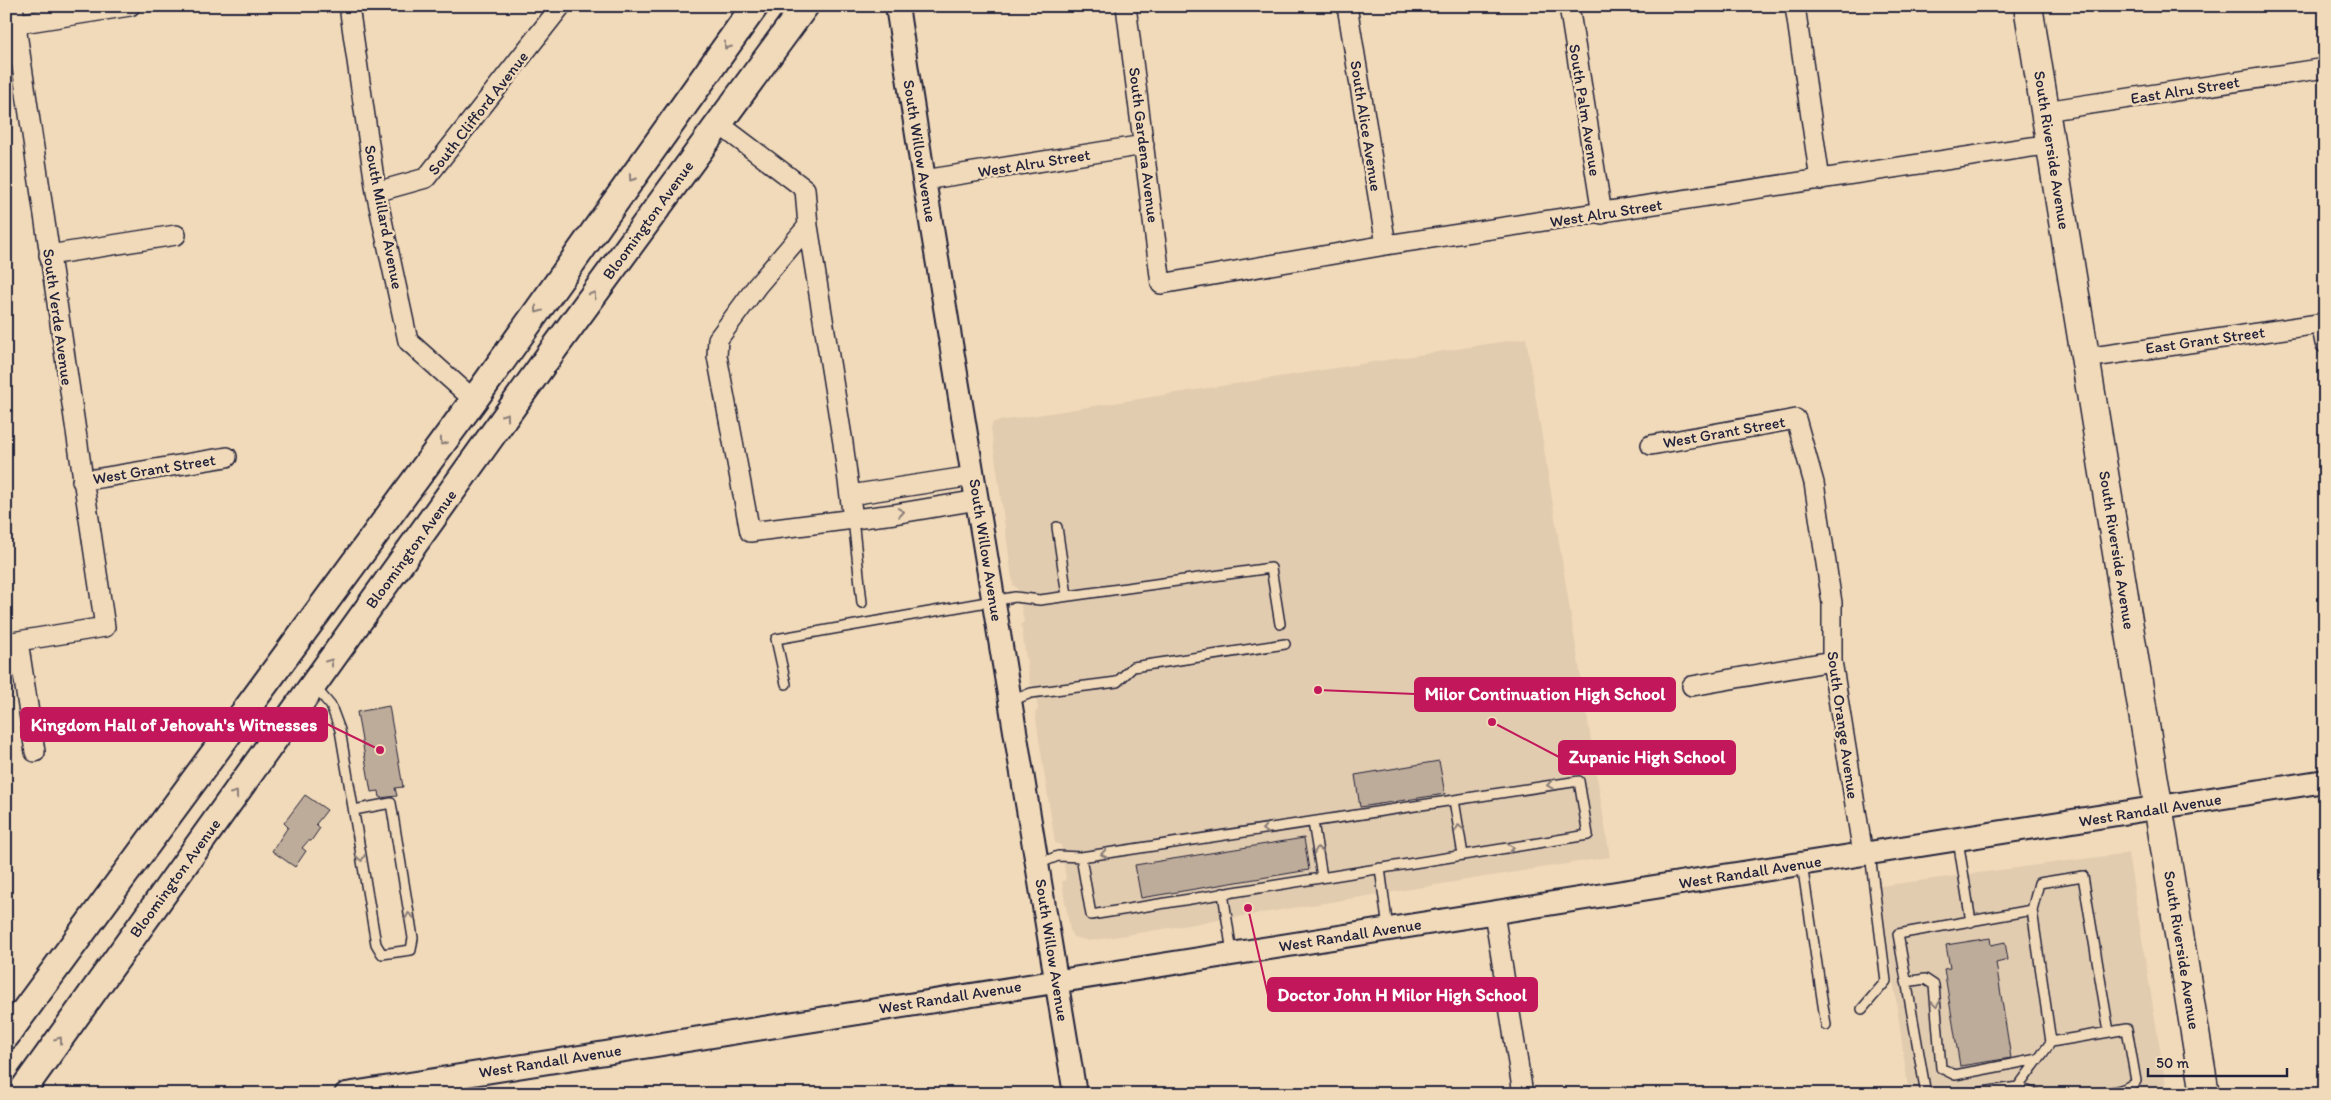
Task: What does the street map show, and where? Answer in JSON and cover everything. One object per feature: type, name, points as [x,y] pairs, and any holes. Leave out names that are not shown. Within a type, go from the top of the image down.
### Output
[{"type":"main road","points":[[6,1036],[474,400],[755,6]]},
{"type":"main road","name":"Bloomington Avenue","points":[[31,1087],[313,685],[551,353],[805,6]]},
{"type":"main road","name":"South Riverside Avenue","points":[[2028,6],[2205,1094]]},
{"type":"street","points":[[15,15],[130,6]]},
{"type":"street","name":"South Millard Avenue","points":[[349,6],[376,192],[408,341],[474,400]]},
{"type":"street","name":"South Clifford Avenue","points":[[376,192],[426,178],[561,6]]},
{"type":"street","name":"South Willow Avenue","points":[[897,6],[1075,1094]]},
{"type":"street","name":"South Gardena Avenue","points":[[1126,6],[1161,284]]},
{"type":"street","name":"South Alice Avenue","points":[[1347,6],[1386,246]]},
{"type":"street","name":"South Palm Avenue","points":[[1568,6],[1602,214]]},
{"type":"street","points":[[1795,6],[1820,180]]},
{"type":"street","name":"South Verde Avenue","points":[[12,642],[104,627],[15,15]]},
{"type":"street","name":"East Alru Street","points":[[2045,111],[2325,68]]},
{"type":"street","points":[[719,124],[805,189],[808,226],[853,519]]},
{"type":"street","name":"West Alru Street","points":[[1161,284],[1386,246],[2051,144]]},
{"type":"street","name":"West Alru Street","points":[[924,180],[1144,145]]},
{"type":"street","points":[[808,226],[757,286],[718,339],[717,356],[750,532],[978,500]]},
{"type":"street","points":[[50,255],[176,235]]},
{"type":"street","points":[[2323,323],[2325,343]]},
{"type":"street","name":"East Grant Street","points":[[2086,358],[2323,323]]},
{"type":"street","name":"West Grant Street","points":[[1651,445],[1796,419]]},
{"type":"street","name":"South Orange Avenue","points":[[1796,419],[1814,482],[1832,603],[1832,661],[1867,854]]},
{"type":"street","name":"West Grant Street","points":[[82,481],[227,457]]},
{"type":"street","points":[[850,495],[974,476]]},
{"type":"street","points":[[12,642],[35,752]]},
{"type":"street","points":[[1692,686],[1832,661]]},
{"type":"street","name":"West Randall Avenue","points":[[346,1094],[1057,980],[2159,809],[2325,781]]},
{"type":"street","points":[[1494,913],[1522,1094]]},
{"type":"lane","points":[[853,519],[862,603]]},
{"type":"lane","points":[[1057,527],[1067,596]]},
{"type":"lane","points":[[786,684],[776,639],[1015,598],[1040,600],[1271,568],[1280,624]]},
{"type":"lane","points":[[1011,701],[1031,693],[1117,682],[1133,667],[1286,644]]},
{"type":"lane","points":[[313,685],[332,706],[340,730],[376,944],[382,954],[411,950],[413,938],[390,803],[354,810]]},
{"type":"lane","points":[[1038,864],[1058,856],[1081,857],[1579,781],[1588,835],[1090,915],[1081,857]]},
{"type":"lane","points":[[1454,800],[1463,855]]},
{"type":"lane","points":[[1313,822],[1322,878]]},
{"type":"lane","points":[[1958,840],[1972,922]]},
{"type":"lane","points":[[1862,1009],[1886,981],[1867,854]]},
{"type":"lane","points":[[1802,864],[1826,1025]]},
{"type":"lane","points":[[1380,868],[1388,928]]},
{"type":"lane","points":[[2051,1042],[2032,910],[2039,883],[2083,876],[2109,1032]]},
{"type":"lane","points":[[1223,893],[1232,953]]},
{"type":"lane","points":[[1926,1094],[1898,934],[2032,910]]},
{"type":"lane","points":[[1906,982],[1926,979],[1934,985],[1941,1068],[1955,1075],[2038,1059]]},
{"type":"lane","points":[[2018,1087],[2051,1042],[2127,1029],[2136,1081],[2121,1090],[2096,1094]]},
{"type":"lane","points":[[1968,1094],[2018,1087],[2035,1094]]},
{"type":"shaded area","points":[[1526,338],[1610,857],[1089,941],[1073,937],[1070,931],[1062,882],[1066,879],[1061,845],[1055,843],[1035,713],[1038,709],[1034,686],[1030,685],[1021,625],[1024,621],[1017,588],[1013,585],[991,428],[993,422]]},
{"type":"shaded area","points":[[2128,853],[2167,1092],[1909,1094],[1880,886]]},
{"type":"building","points":[[389,706],[403,787],[395,788],[397,796],[380,798],[379,791],[371,792],[357,712]]},
{"type":"building","points":[[1439,761],[1445,794],[1360,807],[1355,775]]},
{"type":"building","points":[[305,795],[327,810],[316,824],[320,828],[311,841],[308,841],[302,848],[306,851],[295,867],[272,851],[288,827],[284,823]]},
{"type":"building","points":[[1304,838],[1309,870],[1141,898],[1135,865]]},
{"type":"building","points":[[1990,938],[1991,945],[2005,942],[2008,960],[1996,963],[2011,1058],[1960,1066],[1944,969],[1950,968],[1946,945]]},
{"type":"place","name":"Milor Continuation High School","points":[[1318,690]]},
{"type":"place","name":"Zupanic High School","points":[[1492,722]]},
{"type":"place","name":"Kingdom Hall of Jehovah's Witnesses","points":[[380,750]]},
{"type":"place","name":"Doctor John H Milor High School","points":[[1248,908]]}]
